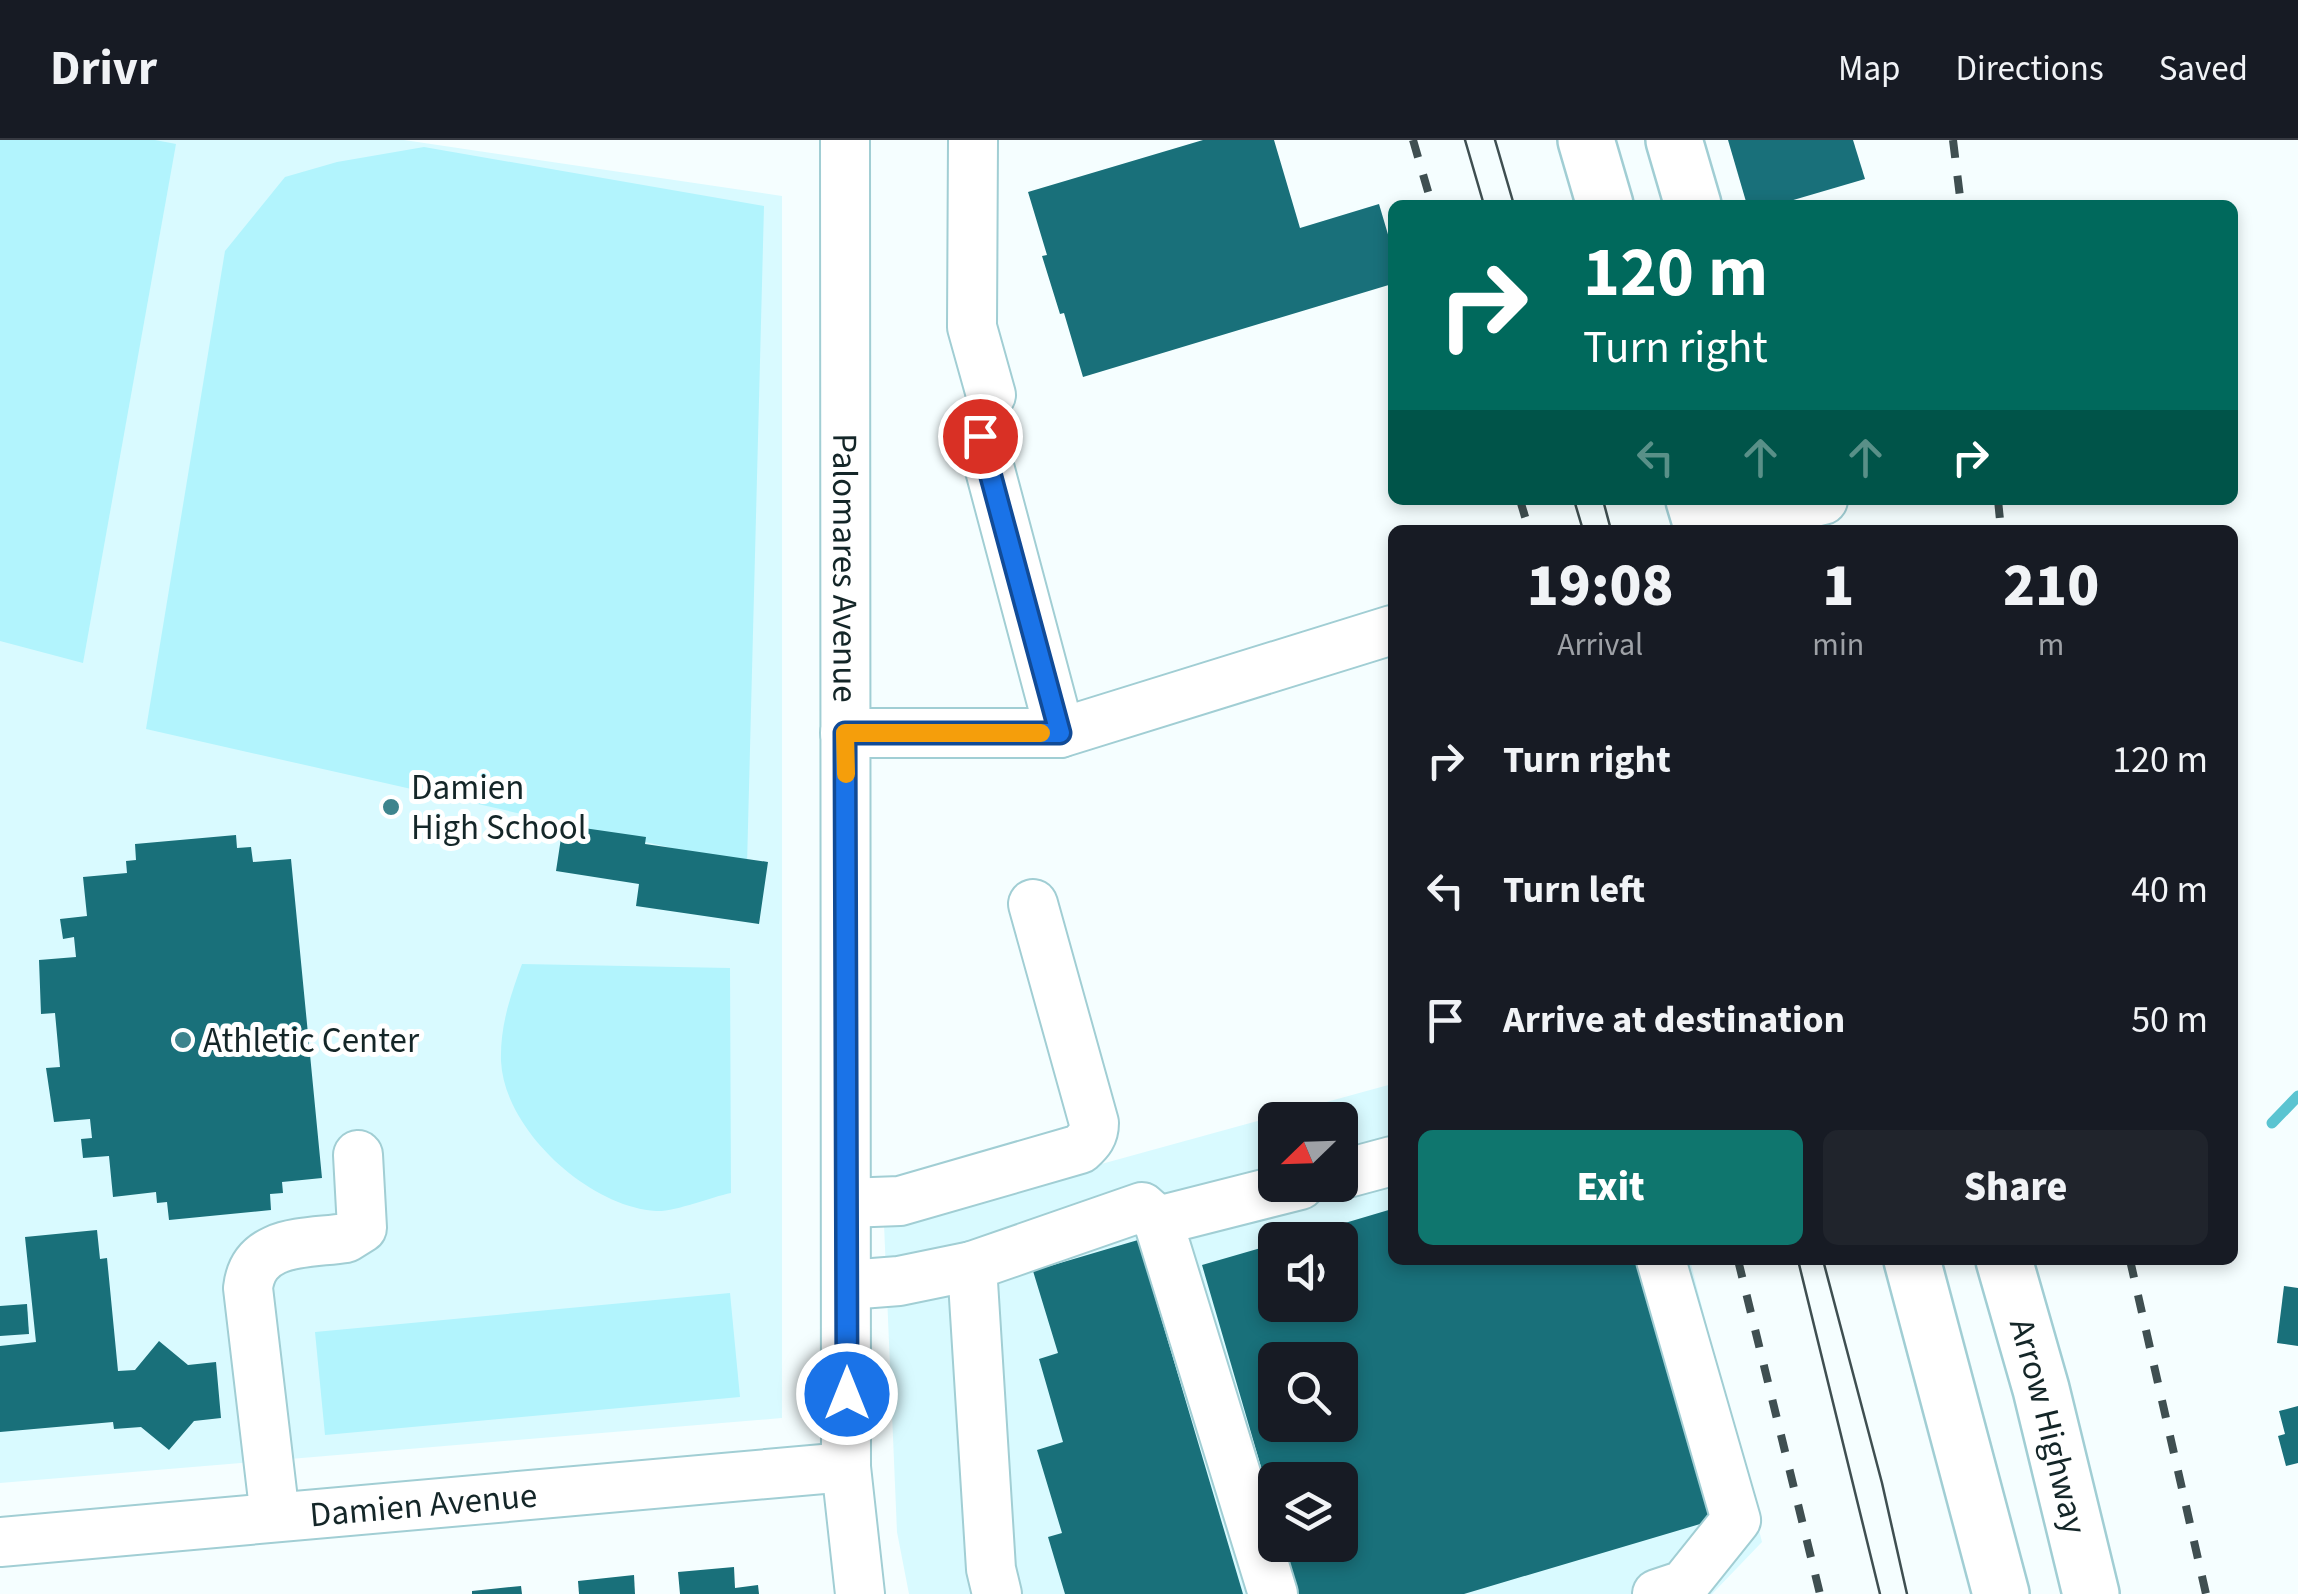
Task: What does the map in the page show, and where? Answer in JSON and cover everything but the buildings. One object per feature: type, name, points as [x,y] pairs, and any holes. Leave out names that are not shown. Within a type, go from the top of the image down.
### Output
[{"type":"main road","points":[[1586,140],[1604,200]]},
{"type":"main road","points":[[1674,140],[1692,200]]},
{"type":"main road","points":[[1913,1265],[2001,1594]]},
{"type":"main road","name":"Arrow Highway","points":[[2005,1265],[2042,1389],[2091,1594]]},
{"type":"street","name":"Palomares Avenue","points":[[845,140],[846,1468],[860,1594]]},
{"type":"street","points":[[973,140],[972,326],[986,416],[1060,733]]},
{"type":"street","points":[[1725,525],[1795,509]]},
{"type":"street","points":[[845,733],[1060,733],[1388,631]]},
{"type":"street","points":[[846,1203],[900,1200],[1080,1149],[1088,1142],[1094,1122],[1033,904]]},
{"type":"street","points":[[275,1518],[248,1288],[250,1272],[268,1252],[358,1234],[362,1228],[358,1155]]},
{"type":"street","points":[[1358,1170],[1388,1162]]},
{"type":"street","points":[[1158,1221],[1258,1196]]},
{"type":"street","points":[[847,1285],[900,1281],[972,1266],[1142,1207],[1158,1221],[1273,1594]]},
{"type":"street","points":[[1657,1594],[1684,1584],[1736,1520],[1662,1265]]},
{"type":"street","points":[[972,1266],[990,1569],[996,1594]]},
{"type":"street","name":"Damien Avenue","points":[[0,1542],[846,1468]]},
{"type":"shaded area","name":"Damien High School","points":[[0,140],[404,140],[782,196],[782,1418],[0,1483]]},
{"type":"shaded area","points":[[0,140],[155,140],[176,144],[83,663],[0,641]]},
{"type":"shaded area","points":[[424,147],[764,206],[747,865],[146,729],[225,251],[285,177],[337,162]]},
{"type":"shaded area","points":[[522,964],[730,968],[731,1193],[656,1211],[604,1196],[554,1160],[517,1113],[501,1061],[504,1024]]},
{"type":"shaded area","points":[[1388,1085],[1388,1265],[1691,1265],[1762,1542],[1712,1594],[909,1594],[897,1532],[884,1224],[1258,1121],[1258,1202],[1358,1202],[1358,1102],[1327,1102]]},
{"type":"shaded area","points":[[730,1293],[740,1397],[325,1435],[315,1332]]},
{"type":"waterway","points":[[2272,1123],[2298,1096]]},
{"type":"tram line","points":[[1465,140],[1483,200]]},
{"type":"tram line","points":[[1495,140],[1513,200]]},
{"type":"tram line","points":[[1576,505],[1582,525]]},
{"type":"tram line","points":[[1604,505],[1610,525]]},
{"type":"tram line","points":[[1799,1265],[1880,1594]]},
{"type":"tram line","points":[[1824,1265],[1907,1594]]},
{"type":"railway","points":[[1413,140],[1431,200]]},
{"type":"railway","points":[[1953,140],[1960,200]]},
{"type":"railway","points":[[1522,505],[1528,525]]},
{"type":"railway","points":[[1998,505],[2000,525]]},
{"type":"railway","points":[[1739,1265],[1820,1594]]},
{"type":"railway","points":[[2131,1265],[2206,1594]]},
{"type":"slow traffic","points":[[846,774],[845,733],[1041,733]]},
{"type":"place","name":"Damien High School","points":[[391,807]]},
{"type":"place","name":"Athletic Center","points":[[183,1040]]},
{"type":"route","points":[[847,1394],[845,733],[1060,733],[980,436]]}]
